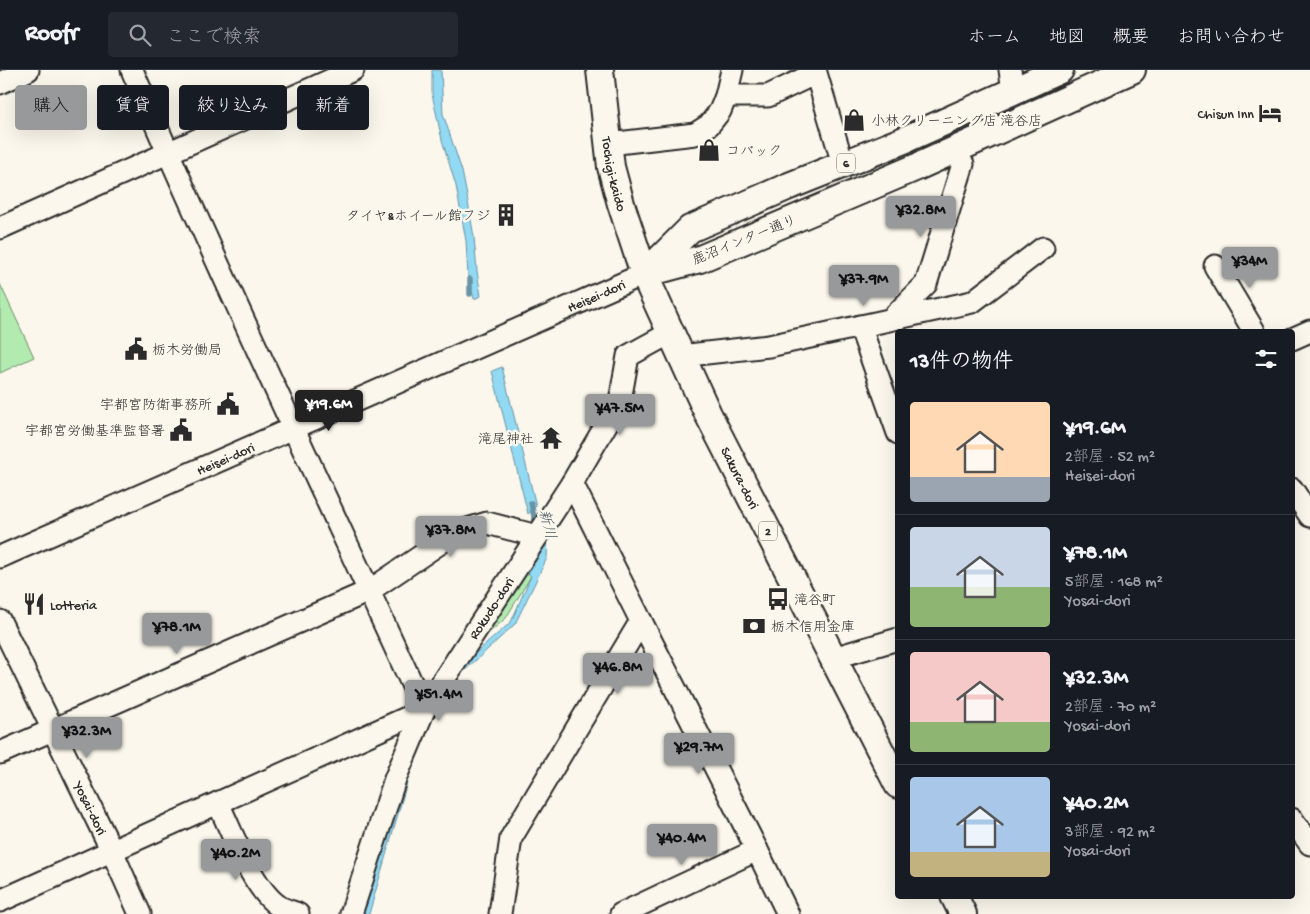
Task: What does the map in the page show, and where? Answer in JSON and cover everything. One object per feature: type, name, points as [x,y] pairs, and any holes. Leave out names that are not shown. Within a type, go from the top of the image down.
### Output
[{"type":"main road","name":"Tochigi-kaido","points":[[600,70],[608,144],[618,196],[644,274]]},
{"type":"main road","name":"鹿沼インター通り","points":[[644,274],[690,229],[904,140],[1012,80],[1060,70]]},
{"type":"main road","name":"鹿沼インター通り","points":[[644,274],[706,256],[917,167],[1132,70]]},
{"type":"main road","name":"Sakura-dori","points":[[644,274],[680,356],[712,422],[895,779]]},
{"type":"main road","points":[[956,899],[963,914]]},
{"type":"street","points":[[0,83],[28,70]]},
{"type":"street","points":[[0,901],[424,710],[293,427],[132,70]]},
{"type":"street","points":[[0,228],[354,70]]},
{"type":"street","points":[[608,144],[695,134],[709,125],[720,111],[726,96],[732,70]]},
{"type":"street","points":[[726,96],[768,96],[816,73],[844,164]]},
{"type":"street","points":[[891,319],[926,284],[963,164]]},
{"type":"street","points":[[680,356],[770,346],[972,302],[1043,248]]},
{"type":"street","points":[[1215,266],[1253,329]]},
{"type":"street","name":"Heisei-dori","points":[[0,557],[644,274]]},
{"type":"street","points":[[860,326],[895,425]]},
{"type":"street","points":[[1295,338],[1310,331]]},
{"type":"street","name":"Rokudo-dori","points":[[351,914],[395,779],[424,710],[572,483],[620,401],[628,356],[670,332]]},
{"type":"street","points":[[572,483],[758,850],[788,914]]},
{"type":"street","points":[[1295,494],[1310,516]]},
{"type":"street","points":[[0,753],[369,591],[455,533],[487,523],[541,530]]},
{"type":"street","name":"Yosai-dori","points":[[0,621],[112,851],[140,914]]},
{"type":"street","points":[[500,914],[511,838],[641,621]]},
{"type":"street","points":[[833,658],[895,640]]},
{"type":"street","points":[[218,803],[263,891],[280,906],[298,914]]},
{"type":"street","points":[[1295,823],[1310,844]]},
{"type":"street","points":[[621,914],[758,850]]},
{"type":"green space","points":[[0,284],[34,357],[0,373]]},
{"type":"green space","points":[[527,565],[531,576],[506,618],[469,650]]},
{"type":"water","points":[[432,70],[441,70],[443,114],[462,171],[467,196],[481,296],[474,299],[468,276],[466,241],[456,186],[442,140],[432,94]]},
{"type":"water","points":[[502,367],[536,506],[528,514],[492,371]]},
{"type":"water","points":[[548,534],[547,558],[515,624],[449,685],[434,713],[415,755],[369,914],[363,914],[409,756],[444,681],[511,622],[531,576],[527,572],[527,565]]},
{"type":"waterway","name":"新川","points":[[470,279],[470,294]]},
{"type":"waterway","name":"新川","points":[[531,503],[536,526]]},
{"type":"place","name":"Chisun Inn","points":[[1270,113]]},
{"type":"place","name":"小林クリーニング店 滝谷店","points":[[854,120]]},
{"type":"place","name":"コバック","points":[[709,150]]},
{"type":"place","name":"タイヤ&ホイール館フジ","points":[[506,215]]},
{"type":"place","name":"栃木労働局","points":[[136,349]]},
{"type":"place","name":"宇都宮防衛事務所","points":[[228,404]]},
{"type":"place","name":"宇都宮労働基準監督署","points":[[181,430]]},
{"type":"place","name":"滝尾神社","points":[[551,438]]},
{"type":"place","name":"滝谷町","points":[[778,599]]},
{"type":"place","name":"Lotteria","points":[[34,604]]},
{"type":"place","name":"栃木信用金庫","points":[[754,626]]}]
